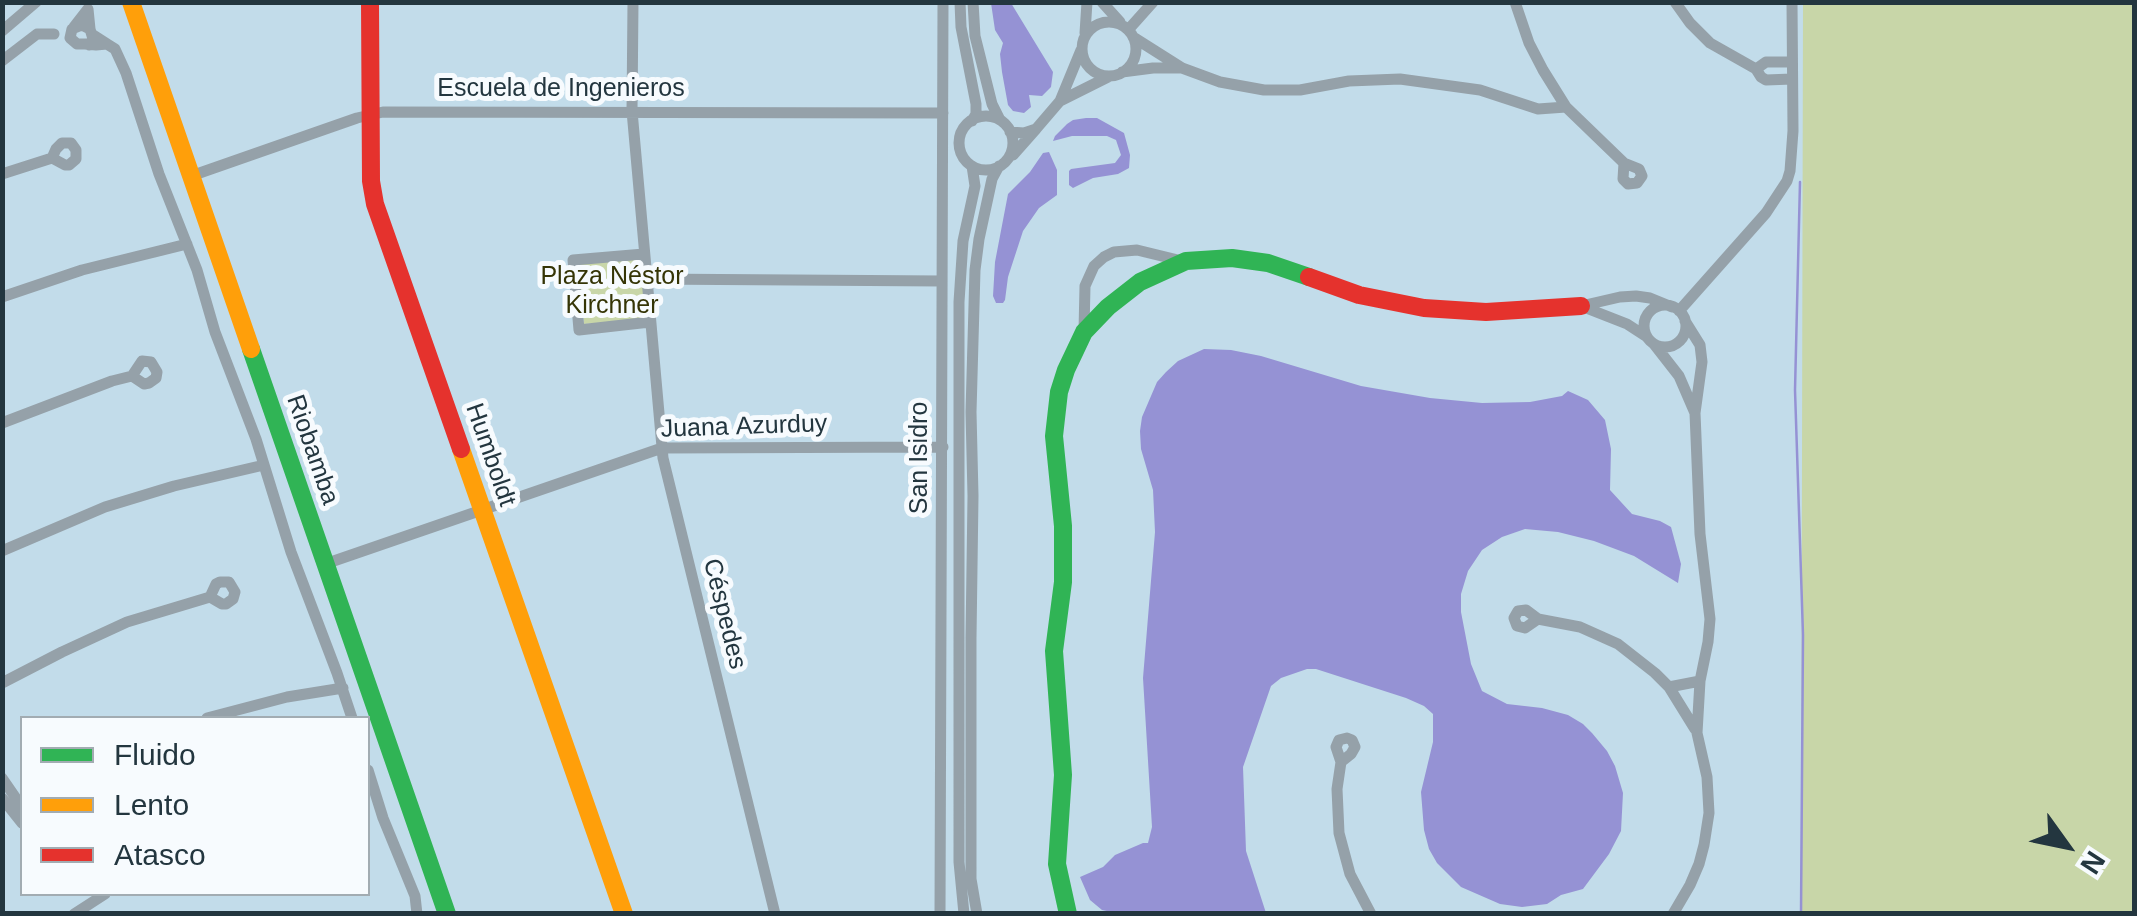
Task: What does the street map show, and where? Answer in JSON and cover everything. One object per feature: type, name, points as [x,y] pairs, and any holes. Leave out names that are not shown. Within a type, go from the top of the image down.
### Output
[{"type":"street","points":[[2,30],[36,2]]},
{"type":"street","name":"Riobamba","points":[[131,2],[446,914]]},
{"type":"street","name":"Humboldt","points":[[370,2],[375,204],[624,914]]},
{"type":"street","name":"Céspedes","points":[[633,2],[632,111],[662,448],[774,914]]},
{"type":"street","name":"San Isidro","points":[[940,914],[942,2]]},
{"type":"street","points":[[960,2],[960,27],[976,104],[976,114],[960,141],[962,155],[972,166],[986,170],[1003,164],[1060,101],[1091,28],[1109,22],[1182,68],[1220,82],[1264,90],[1300,90],[1400,79],[1480,90],[1538,109],[1566,106]]},
{"type":"street","points":[[966,437],[979,238],[990,188],[1013,147],[1010,132],[992,104],[978,50],[973,2]]},
{"type":"street","points":[[1087,2],[1083,41],[1084,61],[1090,68],[1099,74],[1182,68]]},
{"type":"street","points":[[1060,101],[1118,73],[1130,65],[1134,56],[1135,46],[1128,31],[1102,2]]},
{"type":"street","points":[[1128,31],[1152,2]]},
{"type":"street","points":[[1516,2],[1536,56],[1566,106],[1624,163]]},
{"type":"street","points":[[1675,2],[1710,44],[1756,69],[1760,77],[1792,79]]},
{"type":"street","points":[[1679,313],[1766,213],[1783,190],[1790,171],[1792,2]]},
{"type":"street","points":[[73,32],[88,6]]},
{"type":"street","points":[[88,6],[91,36]]},
{"type":"street","points":[[2,61],[37,34],[73,32],[107,44],[120,58],[351,716]]},
{"type":"street","points":[[1756,69],[1760,64],[1792,62]]},
{"type":"street","points":[[1773,63],[1778,71],[1774,79]]},
{"type":"street","name":"Escuela de Ingenieros","points":[[190,176],[370,114],[943,113]]},
{"type":"street","points":[[972,121],[986,117],[1000,120]]},
{"type":"street","points":[[1010,132],[1036,129]]},
{"type":"street","points":[[2,174],[52,158]]},
{"type":"street","points":[[964,914],[965,660],[973,496],[966,437],[960,287],[963,242],[975,186],[972,166]]},
{"type":"street","points":[[2,297],[82,270],[188,244]]},
{"type":"street","points":[[1084,332],[1085,286],[1094,266],[1104,257],[1126,250],[1186,262],[1250,260],[1359,294],[1424,308],[1486,312],[1581,306],[1636,296],[1650,298],[1679,313],[1700,344],[1702,362],[1695,413],[1700,534],[1710,618],[1697,733],[1707,777],[1708,829],[1694,874],[1673,914]]},
{"type":"street","points":[[644,254],[573,260],[579,330],[650,322]]},
{"type":"street","points":[[1068,914],[1057,864],[1063,775],[1054,650],[1062,596],[1063,526],[1054,436],[1059,392],[1084,332],[1140,282],[1186,262]]},
{"type":"street","points":[[646,279],[942,281]]},
{"type":"street","points":[[1581,306],[1627,324],[1665,348],[1676,344],[1685,332],[1679,313]]},
{"type":"street","points":[[1679,313],[1660,306],[1650,312],[1645,322],[1651,340],[1679,376],[1695,413]]},
{"type":"street","points":[[2,422],[132,376]]},
{"type":"street","name":"Juana Azurduy","points":[[325,564],[662,448],[943,447]]},
{"type":"street","points":[[2,550],[105,506],[264,466]]},
{"type":"street","points":[[2,683],[127,622],[210,597]]},
{"type":"street","points":[[1538,620],[1580,627],[1618,644],[1669,687],[1697,733]]},
{"type":"street","points":[[1669,687],[1700,681]]},
{"type":"street","points":[[215,716],[287,697],[342,688]]},
{"type":"street","points":[[1341,762],[1338,833],[1350,874],[1371,914]]},
{"type":"street","points":[[370,776],[415,896],[417,914]]},
{"type":"street","points":[[2,778],[20,812]]},
{"type":"street","points":[[2,798],[20,812]]},
{"type":"street","points":[[2,821],[20,812]]},
{"type":"street","points":[[966,879],[977,914]]},
{"type":"green space","points":[[1803,3],[2134,3],[2134,913],[1801,913]]},
{"type":"green space","name":"Plaza Néstor Kirchner","points":[[641,258],[645,319],[584,324],[579,263]]},
{"type":"shaded area","points":[[991,3],[1011,3],[1053,72],[1051,87],[1042,96],[1029,95],[1031,107],[1024,113],[1013,111],[1008,105],[1000,54],[1003,43],[995,30]]},
{"type":"shaded area","points":[[1097,118],[1124,133],[1129,168],[1073,188],[1069,185],[1071,169],[1115,163],[1121,155],[1116,140],[1107,136],[1072,136],[1053,141],[1067,124]]},
{"type":"shaded area","points":[[1049,152],[1057,170],[1057,195],[1039,208],[1023,231],[1005,300],[996,303],[995,262],[1008,194],[1043,153]]},
{"type":"shaded area","points":[[1204,349],[1261,356],[1361,386],[1430,398],[1530,402],[1562,396],[1568,391],[1588,400],[1605,420],[1611,449],[1610,490],[1632,514],[1671,527],[1681,564],[1678,583],[1634,556],[1594,541],[1525,529],[1482,550],[1468,571],[1461,594],[1471,664],[1482,691],[1507,704],[1568,715],[1592,733],[1615,766],[1623,793],[1621,831],[1583,889],[1547,904],[1522,907],[1500,904],[1461,887],[1437,863],[1424,830],[1421,792],[1433,742],[1433,714],[1406,698],[1307,669],[1271,686],[1243,767],[1246,851],[1266,913],[1116,913],[1102,910],[1090,900],[1080,877],[1103,867],[1115,855],[1148,843],[1152,827],[1143,678],[1155,532],[1153,490],[1141,449],[1142,417],[1157,382],[1166,372],[1178,361]]},
{"type":"waterway","points":[[1800,182],[1795,390],[1803,635],[1801,914]]},
{"type":"traffic: fast","points":[[1068,914],[1057,864],[1063,775],[1054,651],[1063,582],[1063,526],[1054,436],[1066,370],[1084,332],[1108,307],[1140,282],[1186,261],[1232,258],[1268,263],[1309,277]]},
{"type":"traffic: fast","points":[[251,349],[447,914]]},
{"type":"traffic: slow","points":[[131,2],[251,349]]},
{"type":"traffic: slow","points":[[461,449],[624,914]]},
{"type":"traffic: jam","points":[[370,2],[371,181],[375,204],[461,449]]},
{"type":"traffic: jam","points":[[1309,277],[1359,295],[1424,308],[1486,312],[1581,306]]}]
